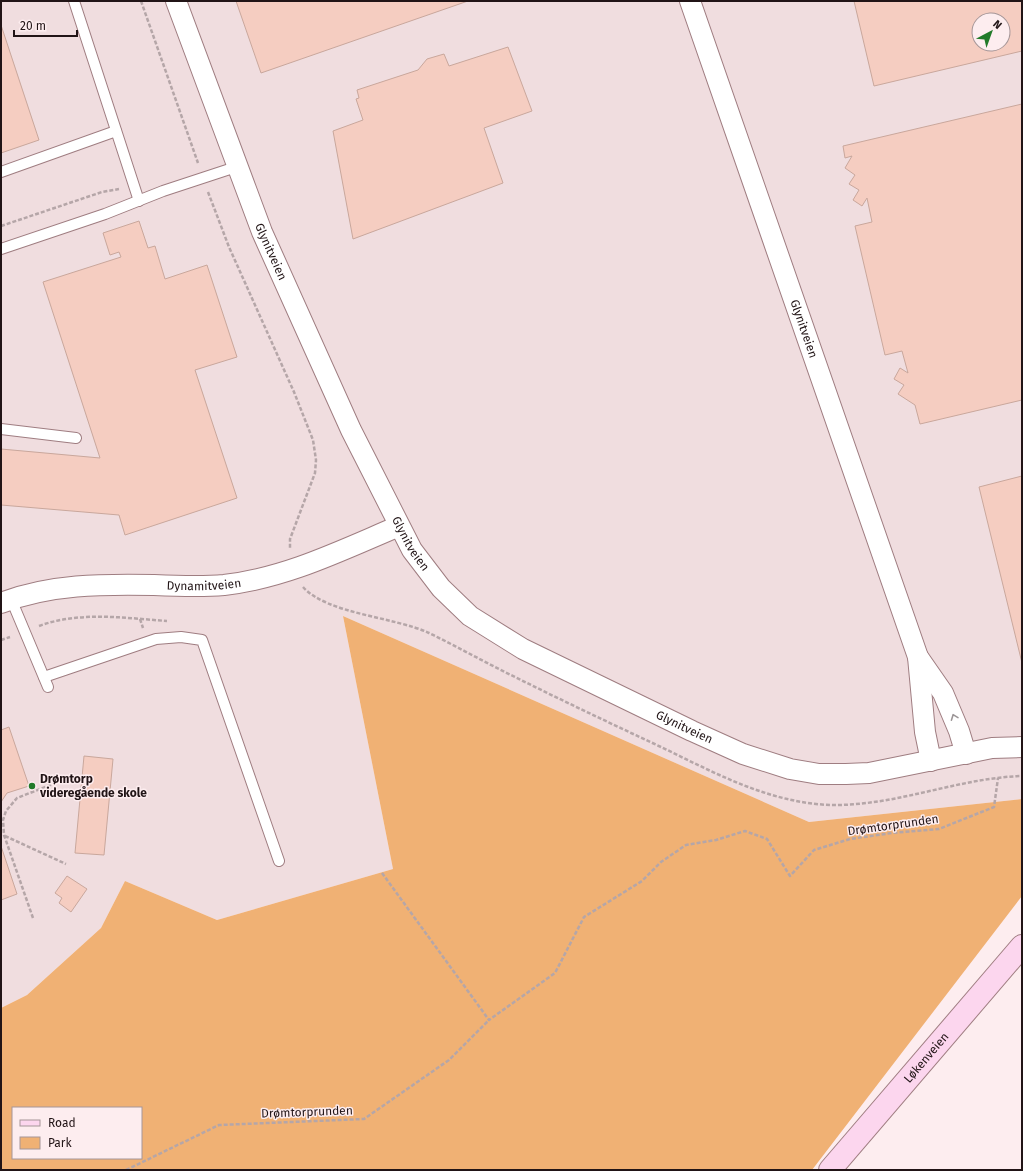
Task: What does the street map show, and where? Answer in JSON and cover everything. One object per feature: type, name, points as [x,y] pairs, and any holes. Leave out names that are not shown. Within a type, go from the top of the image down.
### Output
[{"type":"main road","name":"Løkenveien","points":[[830,1170],[1022,946]]},
{"type":"street","name":"Glynitveien","points":[[176,1],[236,167],[262,232],[311,344],[351,430],[399,526],[419,560],[441,588],[470,616],[485,627],[523,649],[737,752],[776,766],[819,774],[869,773],[992,748],[1022,747]]},
{"type":"street","name":"Glynitveien","points":[[690,1],[918,656],[925,732],[931,761]]},
{"type":"street","name":"Dynamitveien","points":[[6,601],[33,592],[80,586],[192,586],[249,582],[296,569],[399,526]]},
{"type":"street","name":"Glynitveien","points":[[918,656],[943,693],[959,731],[966,754]]},
{"type":"lane","points":[[74,1],[138,201]]},
{"type":"lane","points":[[1,172],[116,131]]},
{"type":"lane","points":[[1,249],[105,214],[236,167]]},
{"type":"lane","points":[[1,429],[76,438]]},
{"type":"lane","points":[[6,601],[26,631],[48,687]]},
{"type":"lane","points":[[44,677],[156,639],[180,636],[202,640],[279,861]]},
{"type":"path","points":[[141,1],[203,178],[253,304],[304,415],[314,446],[316,460],[315,473],[290,539],[290,550]]},
{"type":"path","points":[[1,226],[102,192],[134,186]]},
{"type":"path","points":[[1,640],[54,621],[70,618],[91,617],[171,621]]},
{"type":"path","points":[[33,918],[4,835],[3,820],[6,811],[17,798],[71,777]]},
{"type":"path","name":"Drømtorprunden","points":[[126,1170],[219,1125],[364,1119],[449,1060],[488,1020],[555,974],[584,917],[642,881],[661,862],[686,845],[716,840],[745,831],[767,839],[790,876],[814,850],[850,839],[892,833],[939,829],[994,807],[998,778]]},
{"type":"path","points":[[4,835],[66,864]]},
{"type":"path","points":[[382,873],[488,1020]]},
{"type":"shaded area","points":[[1,1],[1022,1],[1022,799],[809,822],[343,616],[393,869],[217,920],[125,881],[101,928],[27,995],[1,1008]]},
{"type":"green space","points":[[343,616],[809,822],[1022,799],[1022,896],[812,1170],[1,1170],[1,1008],[27,995],[101,928],[125,881],[217,920],[393,869]]},
{"type":"building","points":[[236,1],[468,1],[261,73]]},
{"type":"building","points":[[854,1],[1022,1],[1022,51],[874,86]]},
{"type":"building","points":[[1,25],[39,140],[1,153]]},
{"type":"building","points":[[508,47],[532,111],[484,128],[503,183],[353,239],[333,131],[363,120],[356,99],[359,98],[357,90],[418,70],[427,59],[444,54],[449,66]]},
{"type":"building","points":[[1022,104],[1022,400],[920,424],[915,405],[898,394],[904,385],[894,379],[900,368],[908,373],[902,351],[885,355],[855,226],[872,222],[867,198],[862,206],[853,200],[859,190],[849,184],[855,175],[845,168],[852,156],[845,158],[843,146]]},
{"type":"building","points":[[139,221],[148,248],[155,246],[165,279],[207,265],[237,357],[195,370],[237,498],[125,535],[119,515],[1,505],[1,449],[100,458],[43,282],[121,257],[119,252],[110,255],[103,233]]},
{"type":"building","points":[[1022,476],[1022,663],[979,487]]},
{"type":"building","points":[[9,727],[29,786],[7,793],[1,802],[1,730]]},
{"type":"building","points":[[84,756],[113,759],[104,855],[75,853]]},
{"type":"building","points":[[1,846],[17,894],[1,900]]},
{"type":"building","points":[[67,876],[87,889],[71,912],[59,903],[62,898],[55,893]]},
{"type":"place","name":"Drømtorp videregående skole","points":[[32,786]]}]
